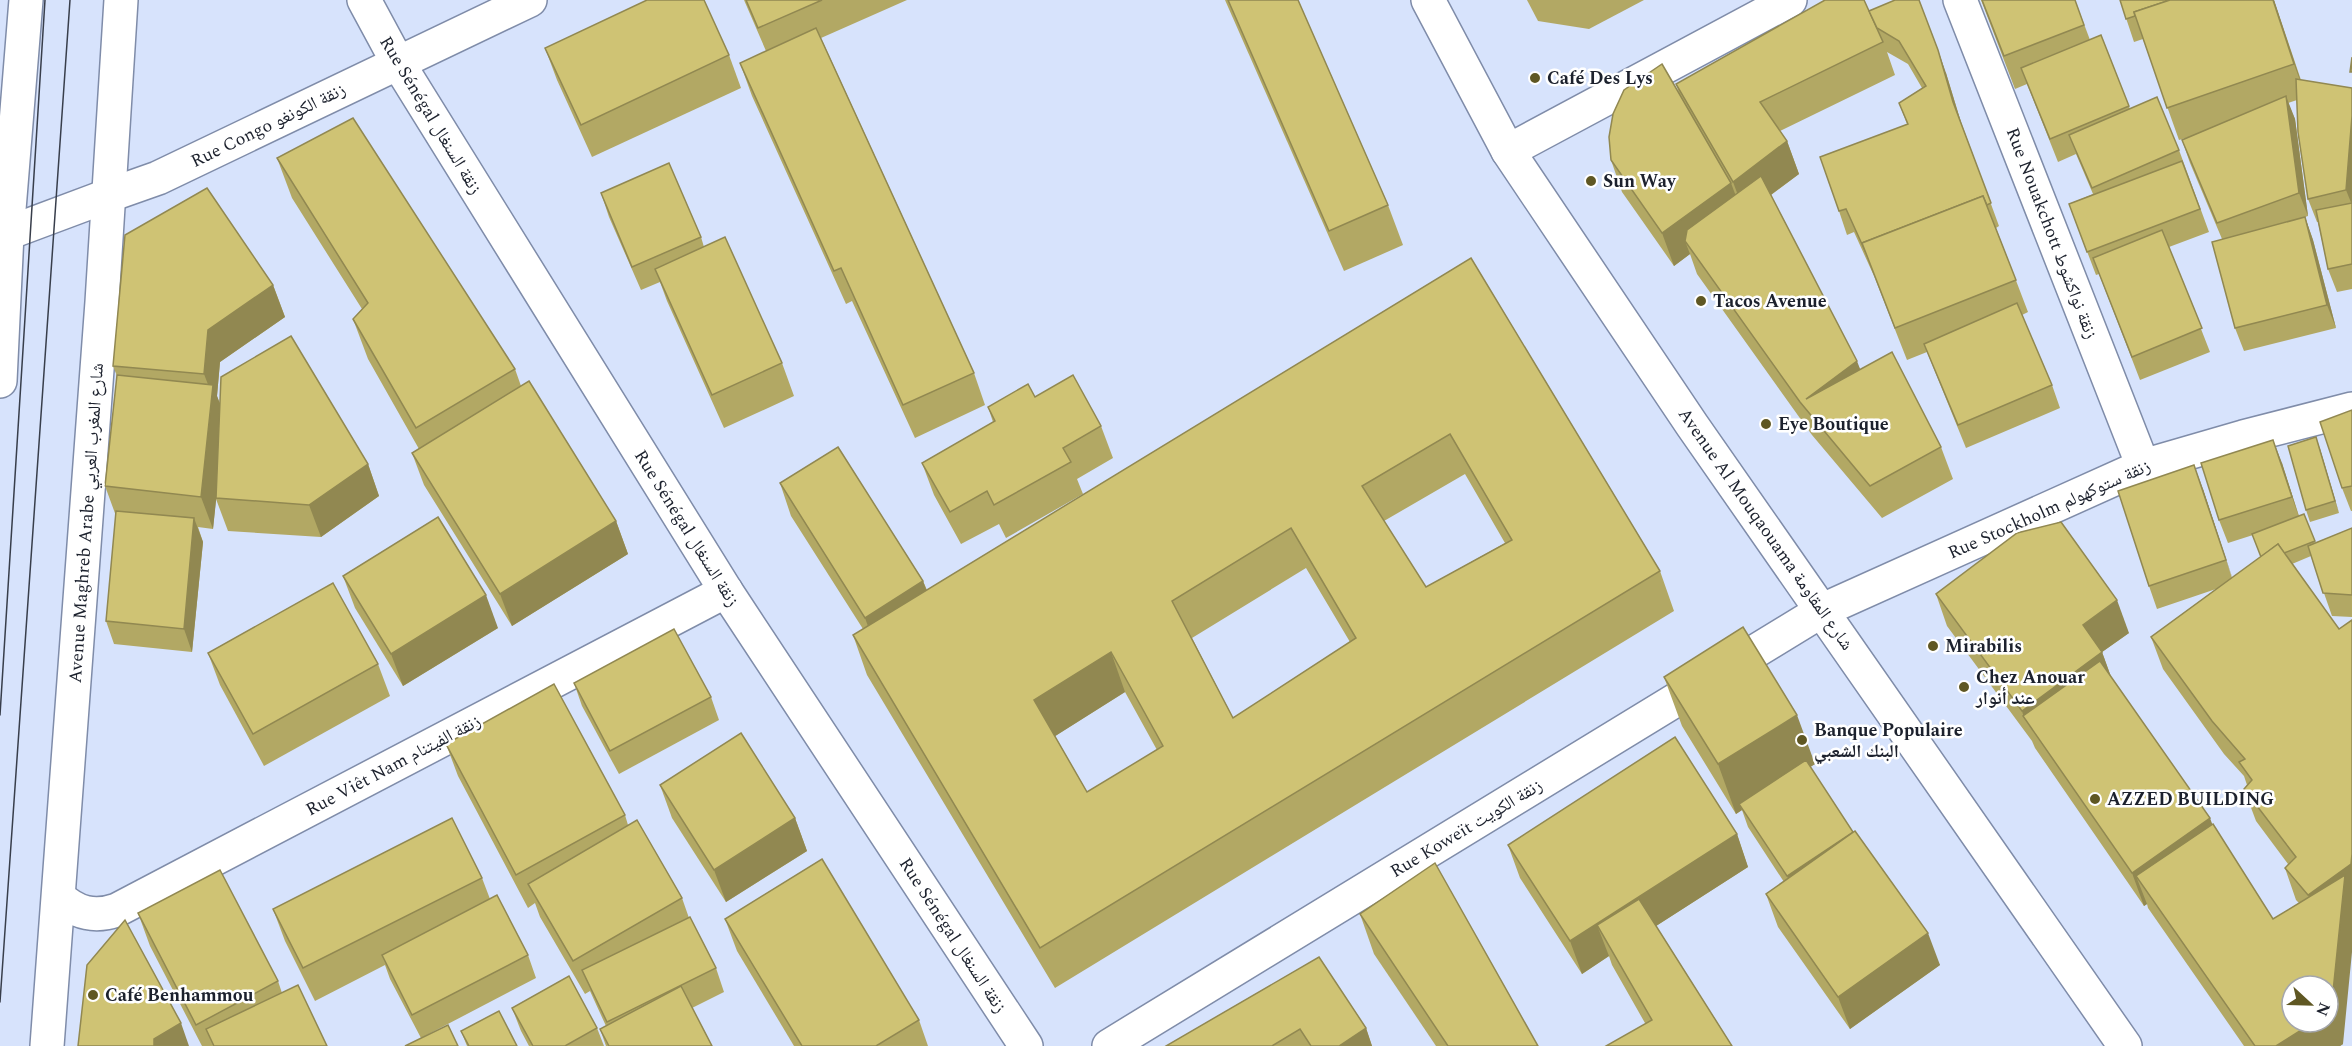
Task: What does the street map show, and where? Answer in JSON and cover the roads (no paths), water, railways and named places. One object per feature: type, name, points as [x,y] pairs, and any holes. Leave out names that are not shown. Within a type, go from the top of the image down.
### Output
[{"type":"street","points":[[0,381],[3,235],[26,0]]},
{"type":"street","name":"Avenue Maghreb Arabe شارع المغرب العربي","points":[[47,1046],[102,302],[121,0]]},
{"type":"street","name":"Rue Sénégal زنقة السنغال","points":[[364,0],[398,63],[726,591],[1026,1046]]},
{"type":"street","name":"Rue Congo زنقة الكونغو","points":[[3,235],[158,178],[530,0]]},
{"type":"street","name":"Avenue Al Mouqaouama شارع المقاومة","points":[[1428,0],[1508,151],[1692,425],[2125,1046]]},
{"type":"street","points":[[1508,151],[1790,0]]},
{"type":"street","name":"Rue Nouakchott زنقة نواكشوط","points":[[1960,0],[2143,466]]},
{"type":"street","name":"Rue Stockholm زنقة ستوكهولم","points":[[1823,610],[2143,466],[2352,409]]},
{"type":"street","name":"Rue Viêt Nam زنقة الفيتنام","points":[[59,897],[68,905],[92,915],[117,910],[726,591]]},
{"type":"street","name":"Rue Koweït زنقة الكويت","points":[[1109,1046],[1823,610]]},
{"type":"tram line","points":[[0,715],[45,0]]},
{"type":"tram line","points":[[0,1002],[70,0]]},
{"type":"place","name":"Café Des Lys","points":[[1535,78]]},
{"type":"place","name":"Sun Way","points":[[1591,181]]},
{"type":"place","name":"Tacos Avenue","points":[[1701,301]]},
{"type":"place","name":"Eye Boutique","points":[[1766,424]]},
{"type":"place","name":"Mirabilis","points":[[1933,646]]},
{"type":"place","name":"Chez Anouar عند أنوار","points":[[1964,687]]},
{"type":"place","name":"Banque Populaire البنك الشعبي","points":[[1802,740]]},
{"type":"place","name":"AZZED BUILDING","points":[[2095,799]]},
{"type":"place","name":"Café Benhammou","points":[[93,995]]}]
